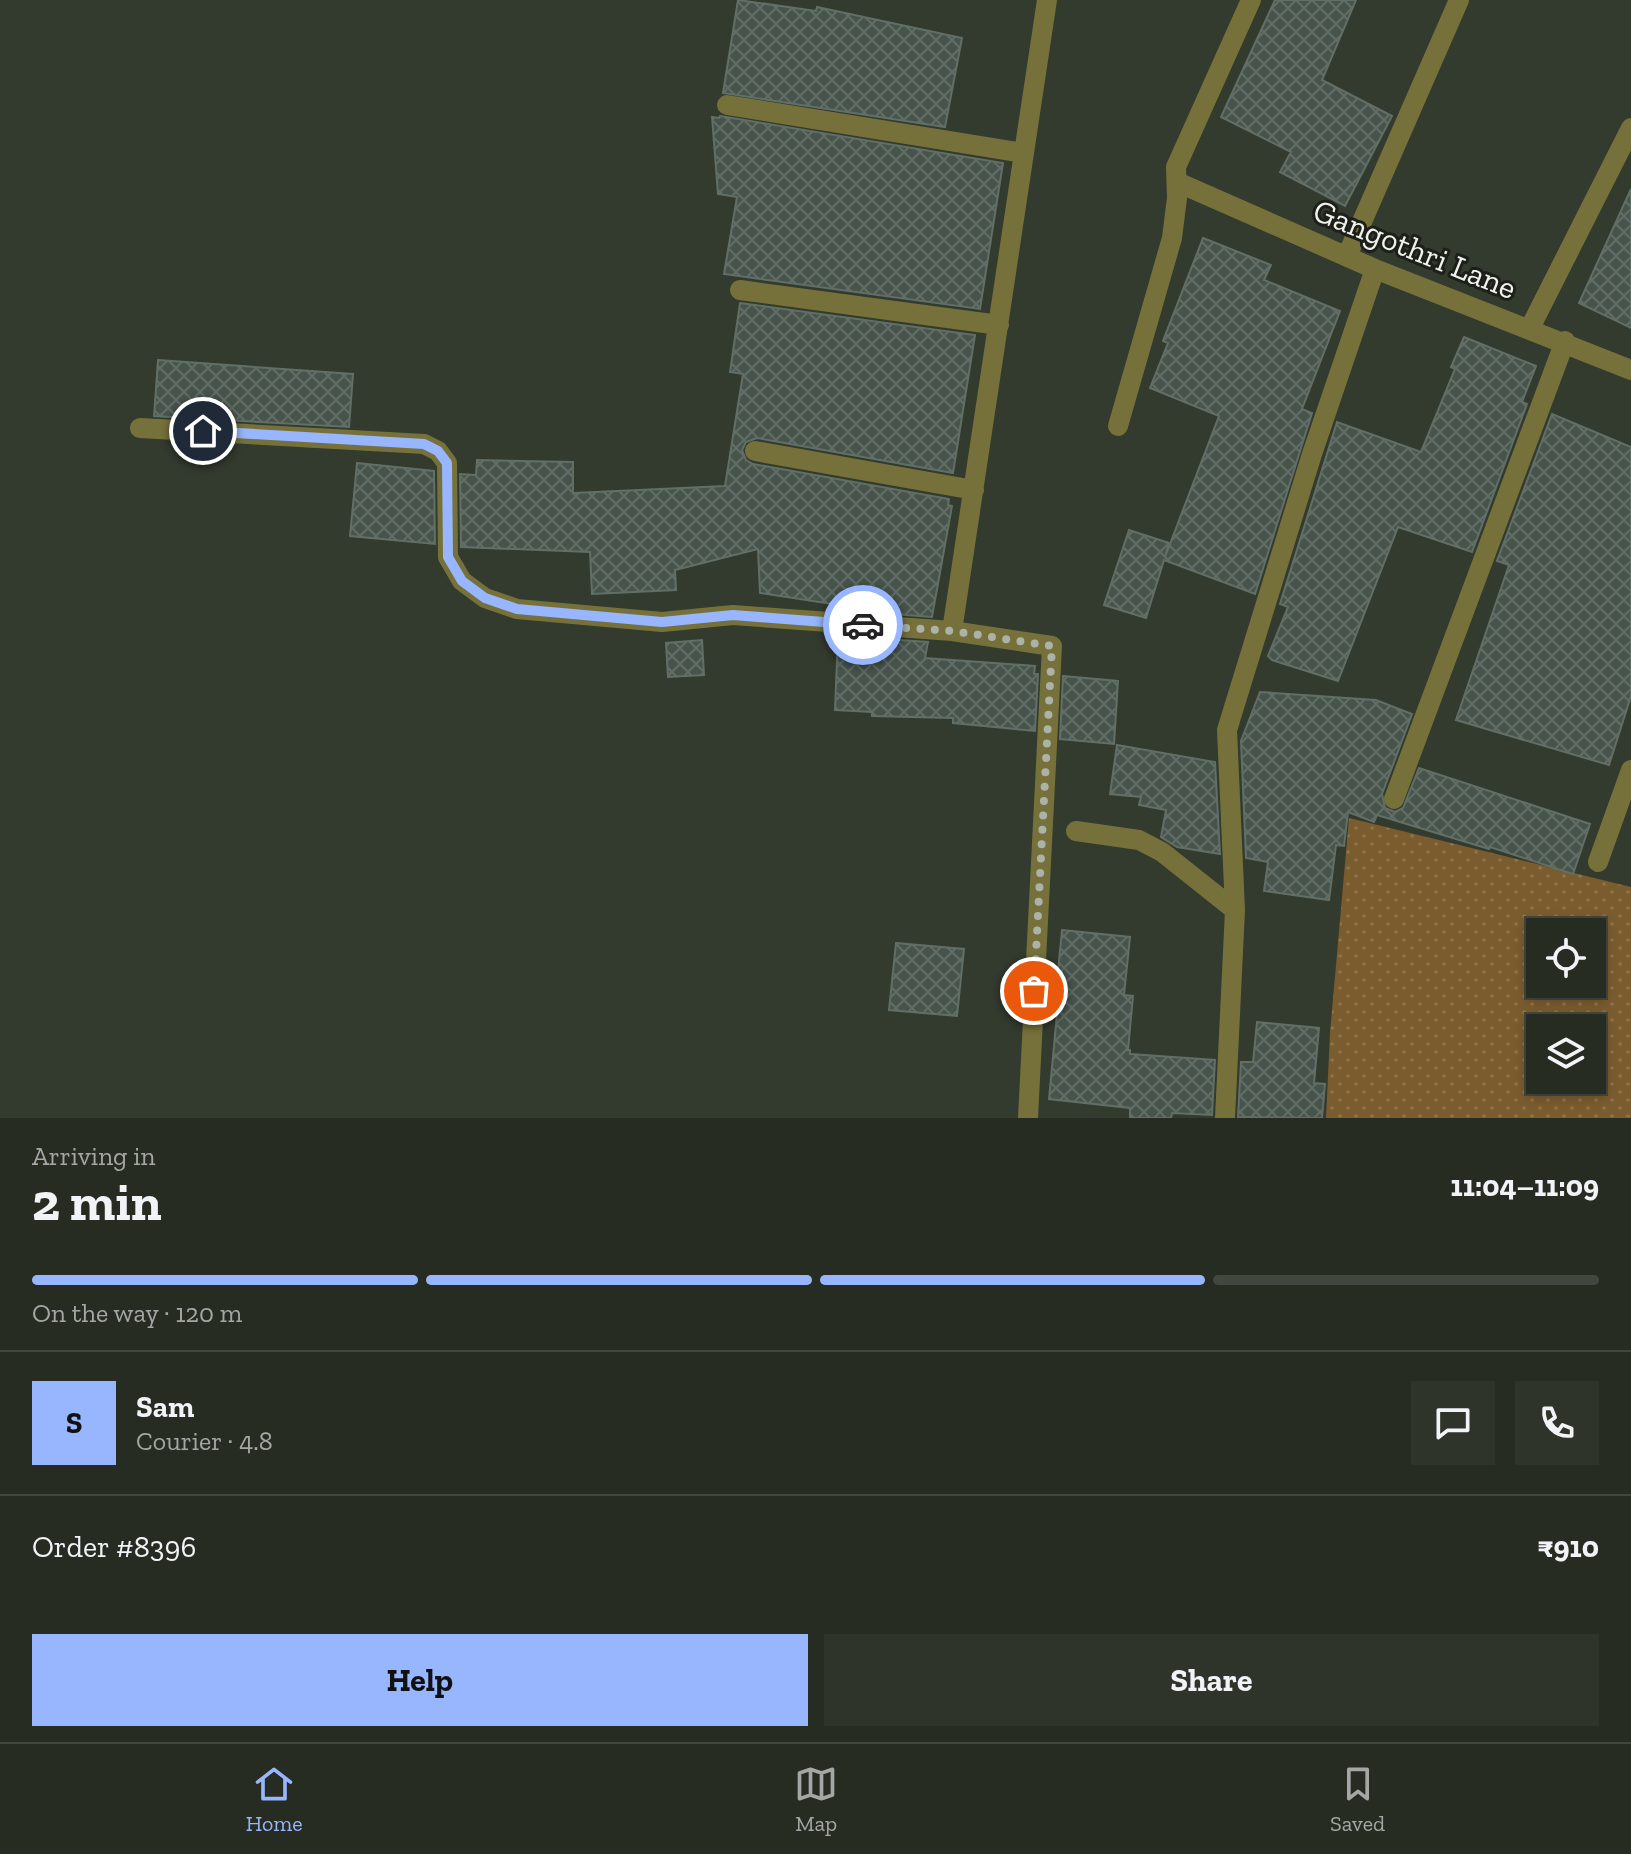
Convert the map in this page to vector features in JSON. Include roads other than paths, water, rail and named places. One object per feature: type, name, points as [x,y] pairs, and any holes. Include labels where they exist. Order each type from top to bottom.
[{"type":"street","points":[[952,631],[1047,0]]},
{"type":"street","points":[[1118,426],[1172,238],[1177,198],[1176,167],[1251,0]]},
{"type":"street","points":[[1347,256],[1459,0]]},
{"type":"street","points":[[727,105],[1024,153]]},
{"type":"street","points":[[1530,328],[1631,128]]},
{"type":"street","name":"Gangothri Lane","points":[[1177,182],[1375,269],[1565,341],[1631,370]]},
{"type":"street","points":[[1225,1118],[1235,910],[1227,730],[1312,454],[1375,269]]},
{"type":"street","points":[[740,290],[999,325]]},
{"type":"street","points":[[1394,799],[1565,341]]},
{"type":"street","points":[[140,428],[424,444],[438,451],[447,463],[448,557],[462,581],[485,598],[517,609],[662,622],[733,615],[952,631],[1052,646],[1028,1118]]},
{"type":"street","points":[[755,451],[974,490]]},
{"type":"street","points":[[1598,862],[1631,770]]},
{"type":"street","points":[[1076,831],[1139,840],[1162,852],[1235,910]]}]
